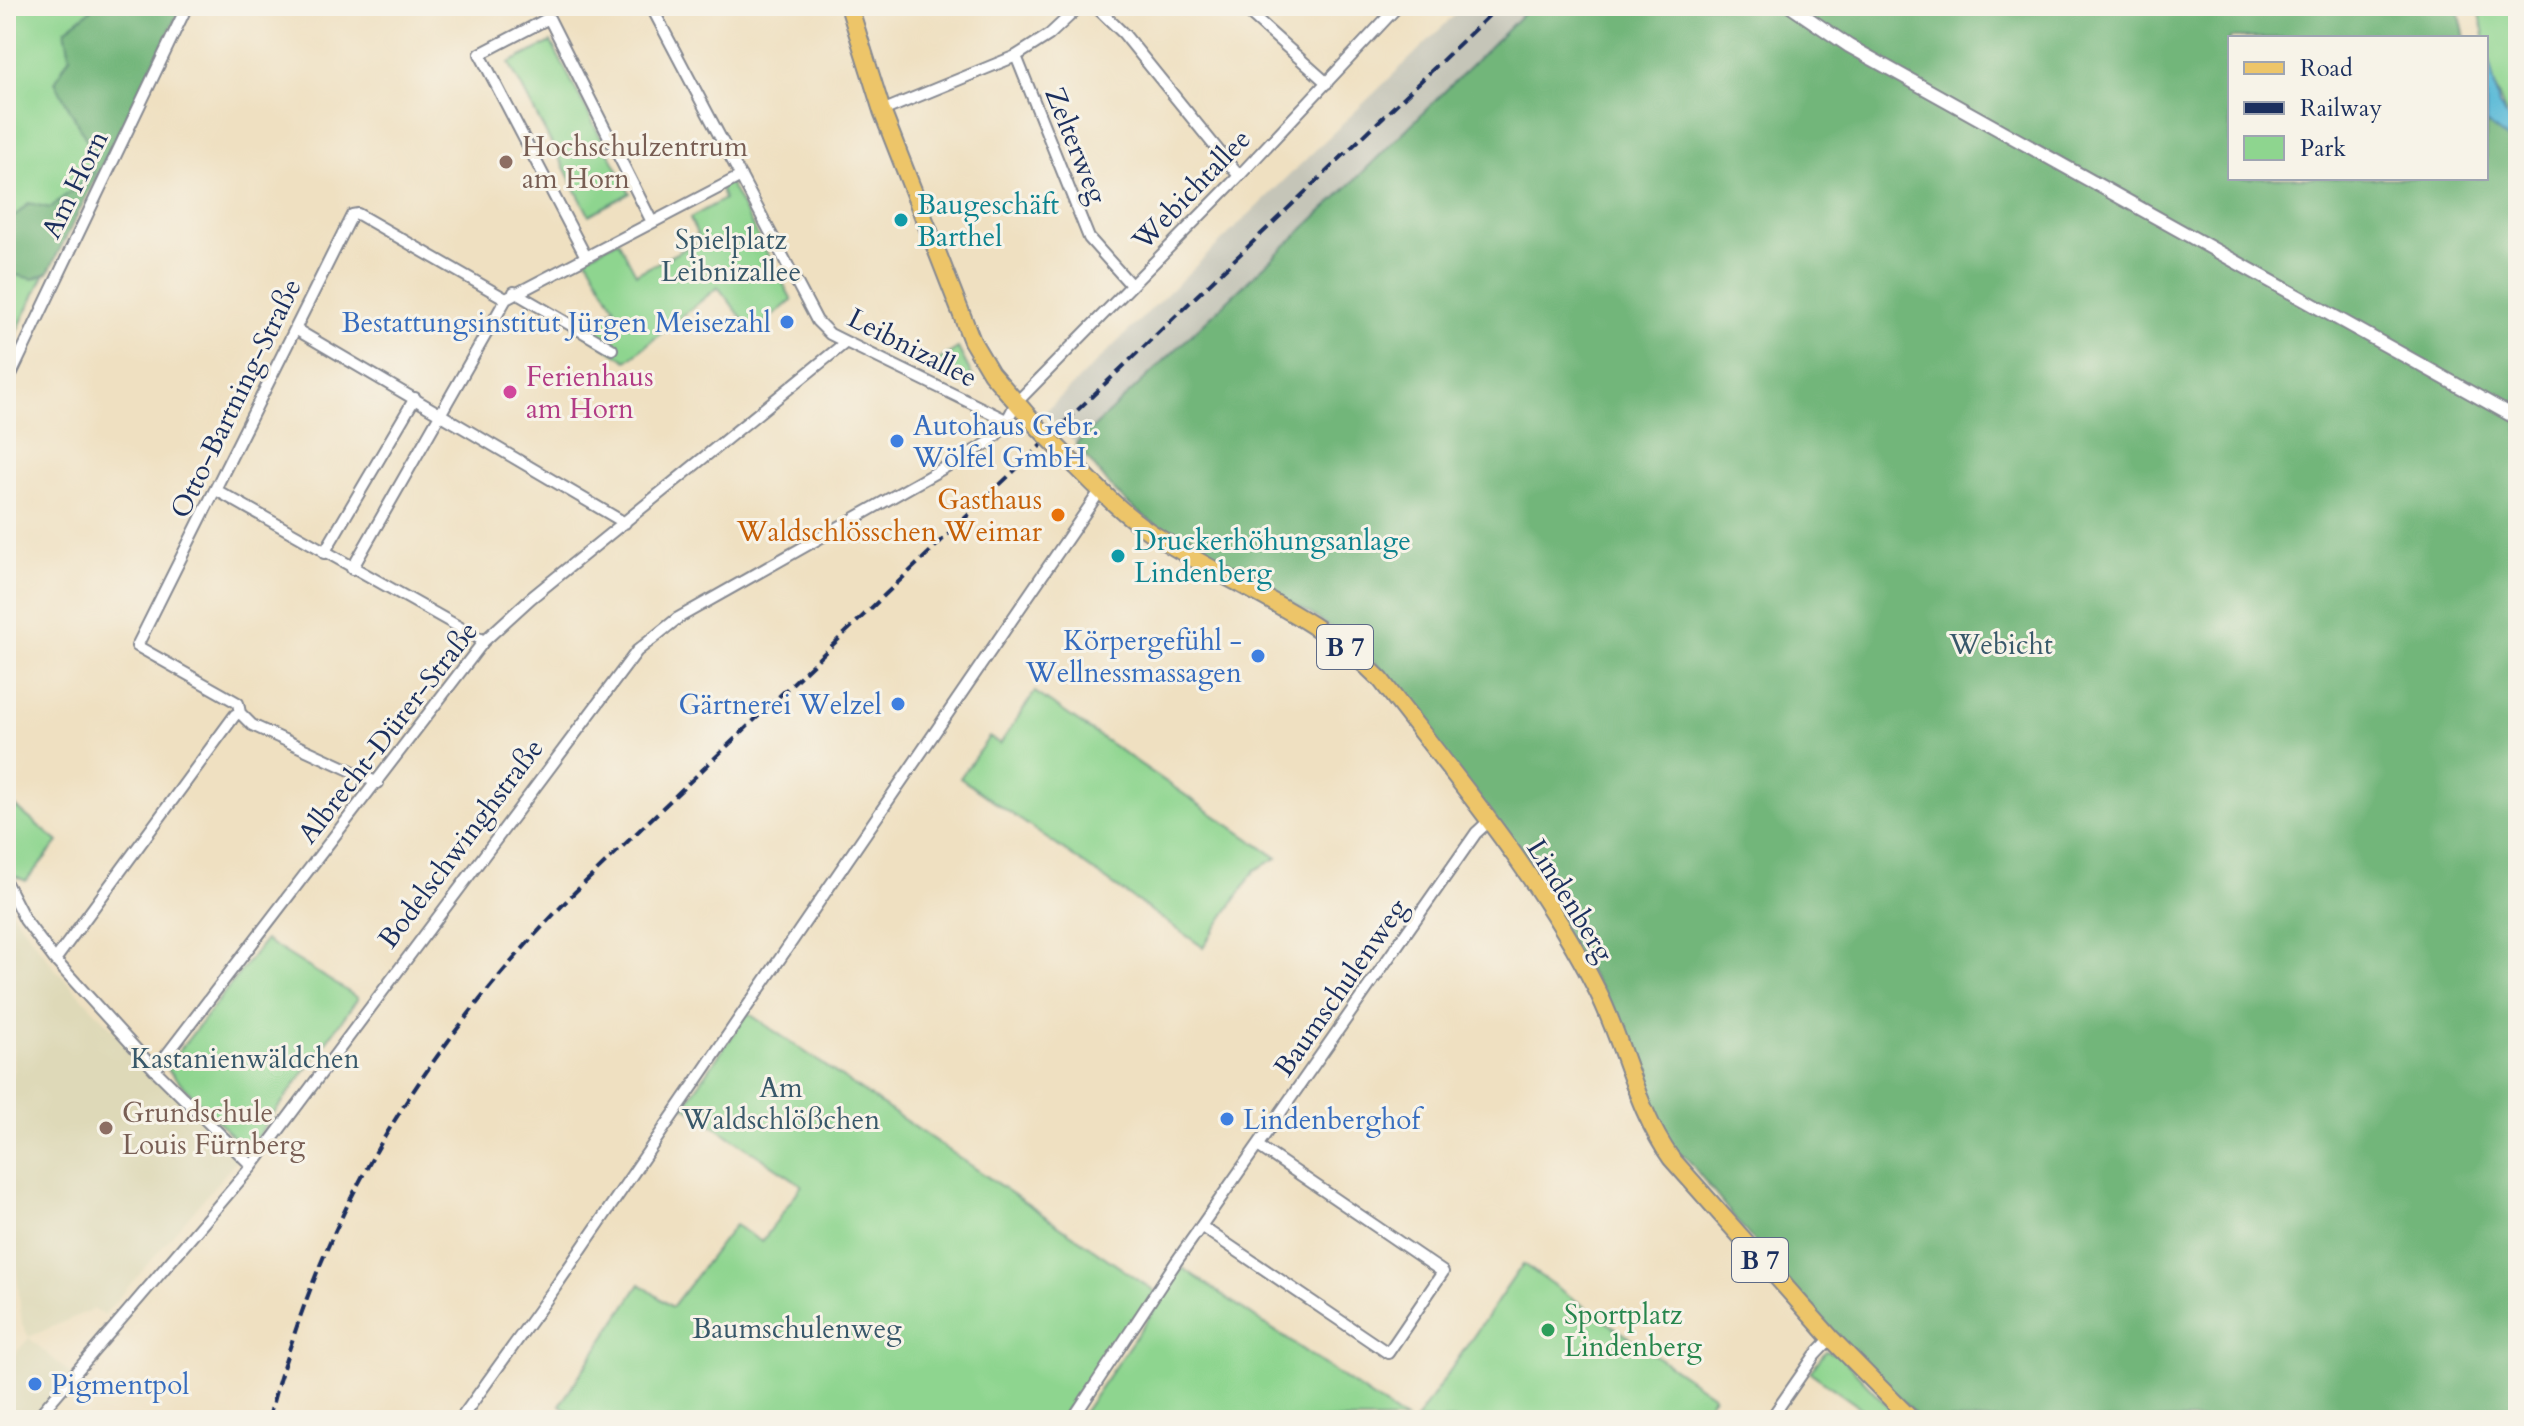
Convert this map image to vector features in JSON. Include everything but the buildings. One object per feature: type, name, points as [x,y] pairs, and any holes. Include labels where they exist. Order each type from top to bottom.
[{"type":"main road","name":"B 7","points":[[849,6],[882,111],[972,341],[1016,403],[1100,491]]},
{"type":"main road","name":"Lindenberg","points":[[1100,491],[1150,533],[1323,631],[1358,657],[1381,680],[1489,821],[1558,924],[1597,991],[1644,1112],[1662,1145],[1831,1338],[1911,1420]]},
{"type":"street","name":"Am Horn","points":[[6,385],[187,6]]},
{"type":"street","name":"Leibnizallee","points":[[651,6],[817,321],[830,334],[1008,421]]},
{"type":"street","points":[[882,111],[1016,56],[1049,35],[1080,6]]},
{"type":"street","points":[[1095,6],[1124,34],[1239,176]]},
{"type":"street","points":[[1241,6],[1327,83]]},
{"type":"street","name":"Webichtallee","points":[[1016,403],[1239,176],[1398,6]]},
{"type":"street","points":[[1790,6],[1862,53],[2518,419]]},
{"type":"street","points":[[586,257],[480,54],[549,18],[652,222]]},
{"type":"street","name":"Zelterweg","points":[[1016,56],[1089,238],[1131,285]]},
{"type":"street","points":[[352,569],[510,296],[741,176]]},
{"type":"street","name":"Otto-Bartning-Straße","points":[[240,713],[238,703],[137,646],[352,215],[358,214],[510,296]]},
{"type":"street","points":[[510,296],[612,349]]},
{"type":"street","points":[[297,330],[625,523]]},
{"type":"street","name":"Albrecht-Dürer-Straße","points":[[155,1070],[484,641],[846,342]]},
{"type":"street","points":[[324,553],[415,398]]},
{"type":"street","name":"Bodelschwinghstraße","points":[[35,1420],[252,1166],[637,651],[678,618],[980,448],[1008,421],[1016,403]]},
{"type":"street","points":[[216,490],[484,641]]},
{"type":"street","points":[[460,1420],[554,1289],[1100,491]]},
{"type":"street","points":[[55,960],[240,713],[252,725],[378,783]]},
{"type":"street","name":"Baumschulenweg","points":[[1072,1420],[1258,1146],[1476,833],[1489,821]]},
{"type":"street","points":[[6,883],[25,920],[55,960],[155,1070],[252,1166]]},
{"type":"street","points":[[1202,1227],[1388,1353],[1443,1272],[1258,1146]]},
{"type":"street","points":[[1770,1420],[1809,1362],[1831,1338]]},
{"type":"shaded area","points":[[1464,6],[1531,6],[1356,179],[1076,444],[1045,412]]},
{"type":"shaded area","name":"Grundschule Louis Fürnberg","points":[[6,905],[57,971],[237,1160],[104,1315],[93,1309],[29,1337],[22,1324],[6,1165],[6,1096],[13,1070],[12,1018],[6,990]]},
{"type":"shaded area","points":[[29,1338],[71,1374],[32,1420],[6,1420],[6,1364]]},
{"type":"green space","points":[[6,6],[176,6],[6,353]]},
{"type":"green space","points":[[90,6],[182,6],[48,273],[33,279],[6,273],[6,209],[14,217],[29,203],[50,208],[93,173],[93,152],[55,82],[70,56],[65,30],[91,10]]},
{"type":"green space","name":"Webicht","points":[[1531,6],[2458,6],[2465,36],[2228,36],[2228,180],[2488,180],[2488,125],[2518,148],[2518,1420],[1922,1420],[1828,1326],[1768,1259],[1685,1156],[1677,1153],[1659,1127],[1614,1009],[1387,675],[1360,650],[1301,608],[1142,515],[1114,490],[1076,444],[1356,179]]},
{"type":"green space","points":[[2479,6],[2518,6],[2518,106],[2515,103],[2506,115],[2490,73],[2488,36],[2484,36]]},
{"type":"green space","points":[[551,42],[630,193],[589,215],[509,63]]},
{"type":"green space","name":"Spielplatz Leibnizallee","points":[[729,182],[792,300],[753,332],[718,287],[627,361],[578,329],[615,308],[586,257],[618,240],[636,274],[700,241],[690,218],[724,199],[720,187]]},
{"type":"green space","points":[[958,348],[974,379],[975,385],[969,388],[928,367]]},
{"type":"green space","points":[[1035,692],[1277,858],[1255,870],[1203,947],[960,778],[989,737],[1000,744]]},
{"type":"green space","points":[[6,799],[58,842],[26,881],[6,872]]},
{"type":"green space","name":"Kastanienwäldchen","points":[[265,940],[358,998],[249,1148],[243,1147],[166,1068]]},
{"type":"green space","name":"Am Waldschlößchen","points":[[748,1013],[1156,1292],[1075,1409],[1069,1406],[1059,1420],[583,1420],[560,1405],[640,1284],[672,1307],[735,1225],[762,1242],[802,1185],[684,1106]]},
{"type":"green space","name":"Sportplatz Lindenberg","points":[[1523,1264],[1714,1396],[1697,1420],[1416,1420]]},
{"type":"green space","points":[[1183,1268],[1405,1420],[1078,1420]]},
{"type":"green space","points":[[1826,1351],[1839,1355],[1901,1420],[1878,1420],[1810,1372]]},
{"type":"water","points":[[2488,55],[2499,105],[2518,131],[2518,148],[2488,125]]},
{"type":"railway","points":[[269,1420],[297,1326],[347,1205],[378,1149],[448,1041],[530,940],[575,892],[1499,6]]},
{"type":"place","name":"Hochschulzentrum am Horn","points":[[506,162]]},
{"type":"place","name":"Baugeschäft Barthel","points":[[901,220]]},
{"type":"place","name":"Bestattungsinstitut Jürgen Meisezahl","points":[[787,322]]},
{"type":"place","name":"Ferienhaus am Horn","points":[[510,392]]},
{"type":"place","name":"Autohaus Gebr. Wölfel GmbH","points":[[897,441]]},
{"type":"place","name":"Gasthaus Waldschlösschen Weimar","points":[[1058,515]]},
{"type":"place","name":"Druckerhöhungsanlage Lindenberg","points":[[1118,556]]},
{"type":"place","name":"Körpergefühl - Wellnessmassagen","points":[[1258,656]]},
{"type":"place","name":"Gärtnerei Welzel","points":[[898,704]]},
{"type":"place","name":"Lindenberghof","points":[[1227,1119]]},
{"type":"place","name":"Grundschule Louis Fürnberg","points":[[106,1128]]},
{"type":"place","name":"Sportplatz Lindenberg","points":[[1548,1330]]},
{"type":"place","name":"Pigmentpol","points":[[35,1384]]}]
